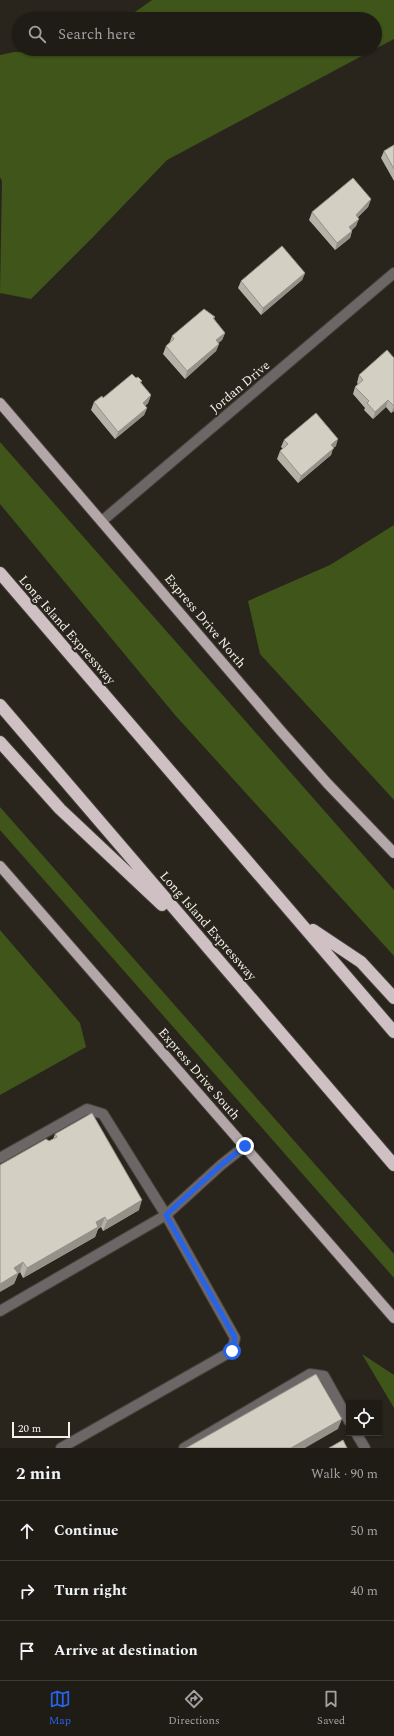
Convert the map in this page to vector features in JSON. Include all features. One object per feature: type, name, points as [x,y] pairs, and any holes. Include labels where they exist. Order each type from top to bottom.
[{"type":"highway","name":"Long Island Expressway","points":[[0,573],[394,1032]]},
{"type":"highway","name":"Long Island Expressway","points":[[0,705],[394,1165]]},
{"type":"highway","points":[[0,742],[60,809],[209,949]]},
{"type":"highway","points":[[300,922],[360,962],[394,998]]},
{"type":"main road","name":"Express Drive North","points":[[0,403],[312,765],[394,853]]},
{"type":"main road","name":"Express Drive South","points":[[0,866],[394,1318]]},
{"type":"street","name":"Jordan Drive","points":[[102,521],[394,274]]},
{"type":"street","points":[[0,1158],[87,1109],[104,1114],[166,1215],[235,1338],[232,1351],[61,1448]]},
{"type":"street","points":[[0,1311],[166,1215],[221,1165],[245,1146]]},
{"type":"street","points":[[184,1448],[310,1374],[324,1376],[346,1416]]},
{"type":"street","points":[[358,1436],[365,1448]]},
{"type":"green space","points":[[152,0],[394,0],[394,39],[382,45],[382,12],[135,12]]},
{"type":"green space","points":[[12,52],[12,56],[362,56],[167,160],[31,299],[0,293],[2,181],[0,177],[0,55]]},
{"type":"green space","points":[[0,442],[394,890],[394,956],[175,715],[0,504]]},
{"type":"green space","points":[[394,525],[394,800],[260,654],[248,601],[330,565]]},
{"type":"green space","points":[[0,807],[394,1254],[394,1278],[0,830]]},
{"type":"green space","points":[[0,930],[80,1023],[86,1047],[0,1095]]},
{"type":"green space","points":[[362,1354],[394,1375],[394,1408]]},
{"type":"building","points":[[394,145],[394,169],[384,151]]},
{"type":"building","points":[[353,178],[371,199],[356,215],[359,219],[349,227],[352,231],[337,243],[312,212]]},
{"type":"building","points":[[282,246],[305,273],[263,308],[241,281]]},
{"type":"building","points":[[204,309],[215,317],[213,318],[225,333],[216,340],[219,344],[187,371],[166,346],[174,339],[172,336]]},
{"type":"building","points":[[387,350],[394,358],[394,406],[388,400],[375,412],[367,403],[369,401],[355,387],[363,380],[359,375]]},
{"type":"building","points":[[132,374],[142,381],[140,382],[151,395],[143,403],[147,408],[118,432],[94,402],[102,396],[103,398]]},
{"type":"building","points":[[316,413],[338,439],[331,445],[334,448],[301,476],[280,451],[288,444],[284,440]]},
{"type":"building","points":[[92,1113],[142,1200],[107,1221],[105,1217],[96,1222],[98,1227],[27,1268],[23,1262],[14,1268],[18,1273],[0,1284],[0,1165],[46,1139],[49,1141],[57,1137],[55,1134]]},
{"type":"building","points":[[316,1374],[342,1419],[291,1448],[186,1448]]},
{"type":"building","points":[[343,1440],[347,1448],[329,1448]]},
{"type":"route","points":[[232,1351],[235,1338],[166,1215],[221,1165],[245,1146]]}]
